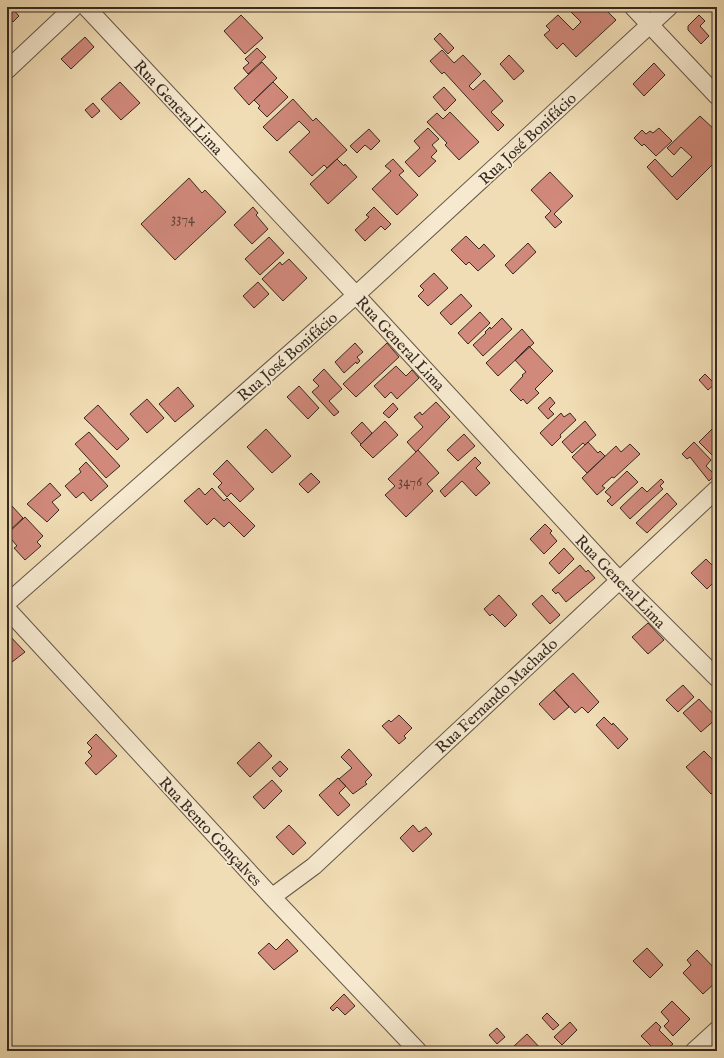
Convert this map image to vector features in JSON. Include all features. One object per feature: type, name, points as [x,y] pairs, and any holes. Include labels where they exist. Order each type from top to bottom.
[{"type":"street","points":[[7,70],[74,7]]},
{"type":"street","name":"Rua General Lima","points":[[86,7],[356,295],[619,580],[717,678]]},
{"type":"street","points":[[633,7],[717,96]]},
{"type":"street","name":"Rua José Bonifácio","points":[[7,603],[356,295],[669,7]]},
{"type":"street","name":"Rua Fernando Machado","points":[[272,897],[314,866],[717,489]]},
{"type":"street","name":"Rua Bento Gonçalves","points":[[7,609],[272,897],[418,1051]]},
{"type":"street","points":[[694,1051],[717,1030]]},
{"type":"building","points":[[11,7],[19,16],[13,22],[7,15],[7,11]]},
{"type":"building","points":[[576,7],[603,7],[616,20],[576,57],[563,43],[557,49],[544,35],[550,30],[546,26],[558,15],[573,30],[581,22],[571,12]]},
{"type":"building","points":[[241,15],[263,38],[245,54],[224,31]]},
{"type":"building","points":[[699,15],[705,21],[700,26],[709,36],[701,44],[688,30],[688,26]]},
{"type":"building","points":[[440,33],[454,48],[448,54],[434,39]]},
{"type":"building","points":[[85,37],[94,47],[71,69],[61,59]]},
{"type":"building","points":[[257,48],[266,57],[248,74],[243,68],[249,63],[245,59]]},
{"type":"building","points":[[442,50],[454,63],[463,55],[481,74],[469,86],[473,90],[484,80],[503,101],[491,112],[504,125],[498,131],[444,72],[442,74],[430,61]]},
{"type":"building","points":[[509,55],[524,71],[514,80],[500,64]]},
{"type":"building","points":[[262,62],[277,78],[249,105],[234,88]]},
{"type":"building","points":[[654,63],[665,75],[644,96],[633,84]]},
{"type":"building","points":[[120,82],[140,103],[121,120],[101,99]]},
{"type":"building","points":[[273,82],[288,97],[267,117],[258,108],[260,106],[254,100]]},
{"type":"building","points":[[444,87],[456,100],[445,111],[433,97]]},
{"type":"building","points":[[293,99],[313,121],[316,118],[347,150],[327,168],[324,165],[312,176],[289,152],[310,132],[299,121],[277,141],[263,127]]},
{"type":"building","points":[[93,103],[100,111],[92,118],[85,110]]},
{"type":"building","points":[[450,112],[479,142],[459,160],[445,145],[447,143],[427,122],[437,113],[443,119]]},
{"type":"building","points":[[700,116],[717,132],[717,160],[677,200],[647,167],[655,159],[672,177],[692,157],[681,147],[674,155],[667,148]]},
{"type":"building","points":[[428,128],[439,139],[432,145],[437,151],[431,157],[436,161],[419,177],[405,162],[420,148],[414,141]]},
{"type":"building","points":[[659,128],[672,141],[656,156],[644,144],[642,146],[634,138],[642,130],[646,134],[650,131],[653,133]]},
{"type":"building","points":[[369,129],[380,141],[371,150],[365,145],[357,153],[350,146]]},
{"type":"building","points":[[337,159],[344,166],[345,164],[357,177],[328,204],[310,184]]},
{"type":"building","points":[[393,159],[404,171],[399,175],[418,195],[397,215],[372,189],[391,171],[385,166]]},
{"type":"building","points":[[550,172],[573,196],[554,214],[562,222],[555,228],[545,217],[551,211],[531,190]]},
{"type":"building","points":[[189,178],[202,193],[205,190],[226,212],[175,260],[141,224]]},
{"type":"building","points":[[253,207],[258,213],[256,215],[268,229],[252,244],[234,225]]},
{"type":"building","points":[[374,207],[391,224],[385,230],[381,226],[365,241],[355,230],[369,217],[366,215]]},
{"type":"building","points":[[466,236],[479,249],[484,244],[495,256],[478,271],[469,262],[466,265],[451,250]]},
{"type":"building","points":[[269,237],[284,253],[260,275],[245,259]]},
{"type":"building","points":[[528,243],[536,252],[513,274],[505,265]]},
{"type":"building","points":[[289,259],[307,278],[283,301],[262,279],[280,262],[282,265]]},
{"type":"building","points":[[434,273],[448,288],[428,306],[418,296],[424,290],[420,286]]},
{"type":"building","points":[[258,282],[269,294],[254,308],[243,296]]},
{"type":"building","points":[[461,294],[472,306],[451,325],[440,313]]},
{"type":"building","points":[[480,312],[490,323],[468,344],[458,333]]},
{"type":"building","points":[[502,318],[512,329],[483,356],[473,345],[486,333],[485,332],[490,327],[491,329]]},
{"type":"building","points":[[522,329],[534,343],[498,376],[486,363]]},
{"type":"building","points":[[355,343],[363,352],[357,357],[360,361],[357,364],[356,362],[344,373],[335,362]]},
{"type":"building","points":[[387,343],[399,357],[356,397],[343,384]]},
{"type":"building","points":[[529,346],[553,371],[535,389],[539,393],[527,404],[523,399],[521,401],[510,390],[526,372],[515,360]]},
{"type":"building","points":[[396,366],[406,376],[412,370],[419,378],[397,399],[391,392],[385,398],[374,386]]},
{"type":"building","points":[[324,369],[342,389],[329,401],[339,412],[334,416],[312,392],[319,386],[313,380]]},
{"type":"building","points":[[705,374],[715,384],[708,390],[699,380]]},
{"type":"building","points":[[299,386],[319,408],[308,419],[287,397]]},
{"type":"building","points":[[178,387],[194,406],[175,422],[159,404]]},
{"type":"building","points":[[550,397],[555,403],[549,409],[554,414],[548,419],[538,408]]},
{"type":"building","points":[[147,399],[164,418],[147,433],[130,414]]},
{"type":"building","points":[[436,402],[450,417],[416,452],[407,442],[423,427],[414,417],[420,412],[422,415]]},
{"type":"building","points":[[393,403],[398,409],[389,418],[383,413]]},
{"type":"building","points":[[98,405],[129,439],[117,450],[84,418]]},
{"type":"building","points":[[561,413],[564,417],[570,413],[576,420],[560,435],[561,437],[552,446],[540,433]]},
{"type":"building","points":[[385,421],[398,435],[373,458],[360,445]]},
{"type":"building","points":[[585,421],[596,435],[585,445],[583,443],[572,453],[562,442]]},
{"type":"building","points":[[362,422],[372,433],[361,444],[351,433]]},
{"type":"building","points":[[713,428],[717,432],[717,456],[715,458],[699,442]]},
{"type":"building","points":[[266,429],[291,456],[272,473],[247,447]]},
{"type":"building","points":[[89,432],[120,466],[106,478],[75,444]]},
{"type":"building","points":[[464,434],[475,446],[458,461],[447,450]]},
{"type":"building","points":[[588,442],[598,453],[600,451],[605,456],[587,473],[572,457]]},
{"type":"building","points":[[694,442],[711,460],[706,466],[715,475],[709,481],[690,457],[687,459],[682,454]]},
{"type":"building","points":[[630,444],[640,454],[614,478],[612,477],[602,486],[605,488],[597,495],[582,478],[616,446],[621,452]]},
{"type":"building","points":[[418,450],[439,473],[427,484],[433,491],[406,517],[385,495],[395,486],[388,479]]},
{"type":"building","points":[[475,457],[481,463],[476,468],[490,483],[476,496],[462,481],[445,497],[440,491]]},
{"type":"building","points":[[227,460],[254,489],[240,502],[231,493],[227,497],[218,487],[222,483],[213,474]]},
{"type":"building","points":[[86,462],[108,486],[91,501],[83,492],[76,498],[65,486],[81,472],[79,469]]},
{"type":"building","points":[[627,471],[638,482],[612,506],[607,501],[611,497],[605,492]]},
{"type":"building","points":[[311,473],[320,482],[308,493],[299,484]]},
{"type":"building","points":[[661,479],[664,482],[660,486],[663,489],[630,519],[620,508],[642,487],[647,492]]},
{"type":"building","points":[[50,483],[61,495],[52,502],[59,510],[47,522],[27,504]]},
{"type":"building","points":[[199,488],[205,495],[212,488],[224,501],[227,498],[255,526],[244,537],[229,522],[224,527],[214,518],[207,525],[184,501]]},
{"type":"building","points":[[667,493],[677,504],[647,533],[636,523]]},
{"type":"building","points":[[11,505],[23,518],[7,533],[7,508]]},
{"type":"building","points":[[25,517],[43,536],[37,542],[41,546],[25,560],[14,548],[17,546],[7,534]]},
{"type":"building","points":[[545,524],[552,531],[550,533],[557,541],[544,554],[530,539]]},
{"type":"building","points":[[564,548],[574,559],[559,574],[549,563]]},
{"type":"building","points":[[706,559],[717,570],[717,579],[707,589],[691,573]]},
{"type":"building","points":[[580,565],[586,572],[588,570],[595,578],[566,602],[558,592],[556,594],[552,590]]},
{"type":"building","points":[[499,595],[517,615],[505,627],[492,614],[490,616],[484,609]]},
{"type":"building","points":[[542,595],[560,615],[550,624],[532,604]]},
{"type":"building","points":[[648,623],[664,640],[648,654],[632,637]]},
{"type":"building","points":[[7,633],[25,652],[12,662],[7,657]]},
{"type":"building","points":[[573,673],[599,702],[588,713],[582,707],[575,713],[554,690]]},
{"type":"building","points":[[683,685],[694,697],[678,712],[666,700]]},
{"type":"building","points":[[554,690],[569,707],[554,720],[539,704]]},
{"type":"building","points":[[699,699],[717,718],[701,732],[683,713]]},
{"type":"building","points":[[399,715],[412,728],[404,736],[406,738],[399,744],[382,726],[389,720],[391,722]]},
{"type":"building","points":[[604,717],[612,725],[613,723],[628,739],[618,749],[596,725]]},
{"type":"building","points":[[96,734],[117,756],[96,775],[85,763],[92,756],[88,752],[92,748],[87,743]]},
{"type":"building","points":[[259,742],[272,756],[250,777],[237,763]]},
{"type":"building","points":[[349,749],[372,775],[365,782],[367,784],[353,794],[339,779],[352,768],[341,757]]},
{"type":"building","points":[[704,751],[717,764],[717,775],[715,777],[717,779],[717,789],[711,794],[686,767]]},
{"type":"building","points":[[280,761],[288,769],[280,777],[272,768]]},
{"type":"building","points":[[338,778],[346,786],[339,793],[350,805],[338,816],[319,795]]},
{"type":"building","points":[[272,780],[282,791],[264,809],[253,797]]},
{"type":"building","points":[[289,825],[306,843],[293,855],[276,837]]},
{"type":"building","points":[[413,825],[419,832],[426,827],[432,834],[413,852],[400,838]]},
{"type":"building","points":[[287,939],[298,951],[274,970],[258,953],[269,943],[276,950]]},
{"type":"building","points":[[647,948],[663,965],[650,978],[633,961]]},
{"type":"building","points":[[697,950],[717,971],[717,981],[703,994],[683,973],[691,965],[687,960]]},
{"type":"building","points":[[344,994],[355,1006],[345,1015],[337,1007],[333,1011],[330,1008]]},
{"type":"building","points":[[672,1001],[690,1019],[673,1036],[664,1026],[669,1021],[661,1012]]},
{"type":"building","points":[[547,1013],[559,1025],[553,1030],[542,1018]]},
{"type":"building","points":[[570,1022],[577,1030],[562,1045],[554,1037]]},
{"type":"building","points":[[656,1022],[661,1027],[659,1030],[673,1044],[665,1051],[656,1051],[641,1036]]},
{"type":"building","points":[[497,1028],[505,1037],[497,1044],[489,1035]]},
{"type":"building","points":[[527,1034],[543,1051],[519,1051],[514,1046]]}]
